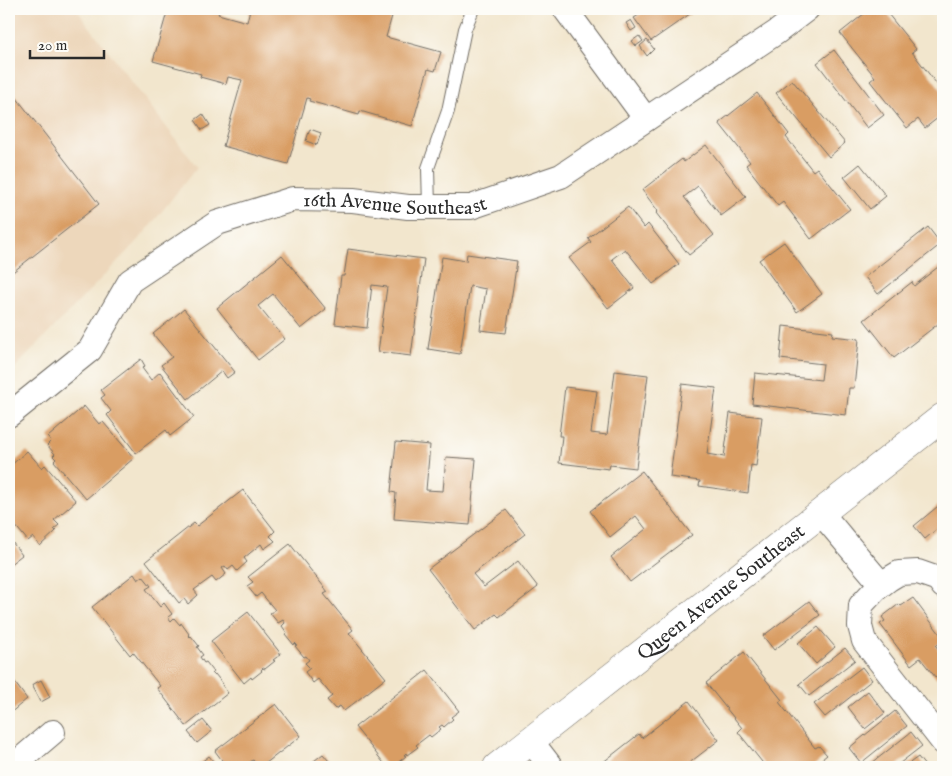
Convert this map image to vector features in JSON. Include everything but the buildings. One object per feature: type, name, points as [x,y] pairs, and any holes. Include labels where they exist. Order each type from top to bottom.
[{"type":"main road","name":"Queen Avenue Southeast","points":[[497,767],[943,417]]},
{"type":"street","points":[[565,9],[646,119]]},
{"type":"street","name":"16th Avenue Southeast","points":[[9,414],[90,350],[130,281],[217,223],[293,199],[353,200],[408,207],[471,207],[561,176],[777,32],[807,9]]},
{"type":"street","points":[[821,513],[881,584]]},
{"type":"street","points":[[943,586],[938,579],[918,572],[899,573],[881,584],[861,604],[860,626],[864,641],[943,742]]},
{"type":"street","points":[[12,767],[53,732]]},
{"type":"street","points":[[531,741],[551,767]]},
{"type":"lane","points":[[429,207],[428,168],[448,111],[465,29],[473,9]]},
{"type":"shaded area","points":[[9,9],[76,9],[197,167],[143,235],[9,374]]}]
